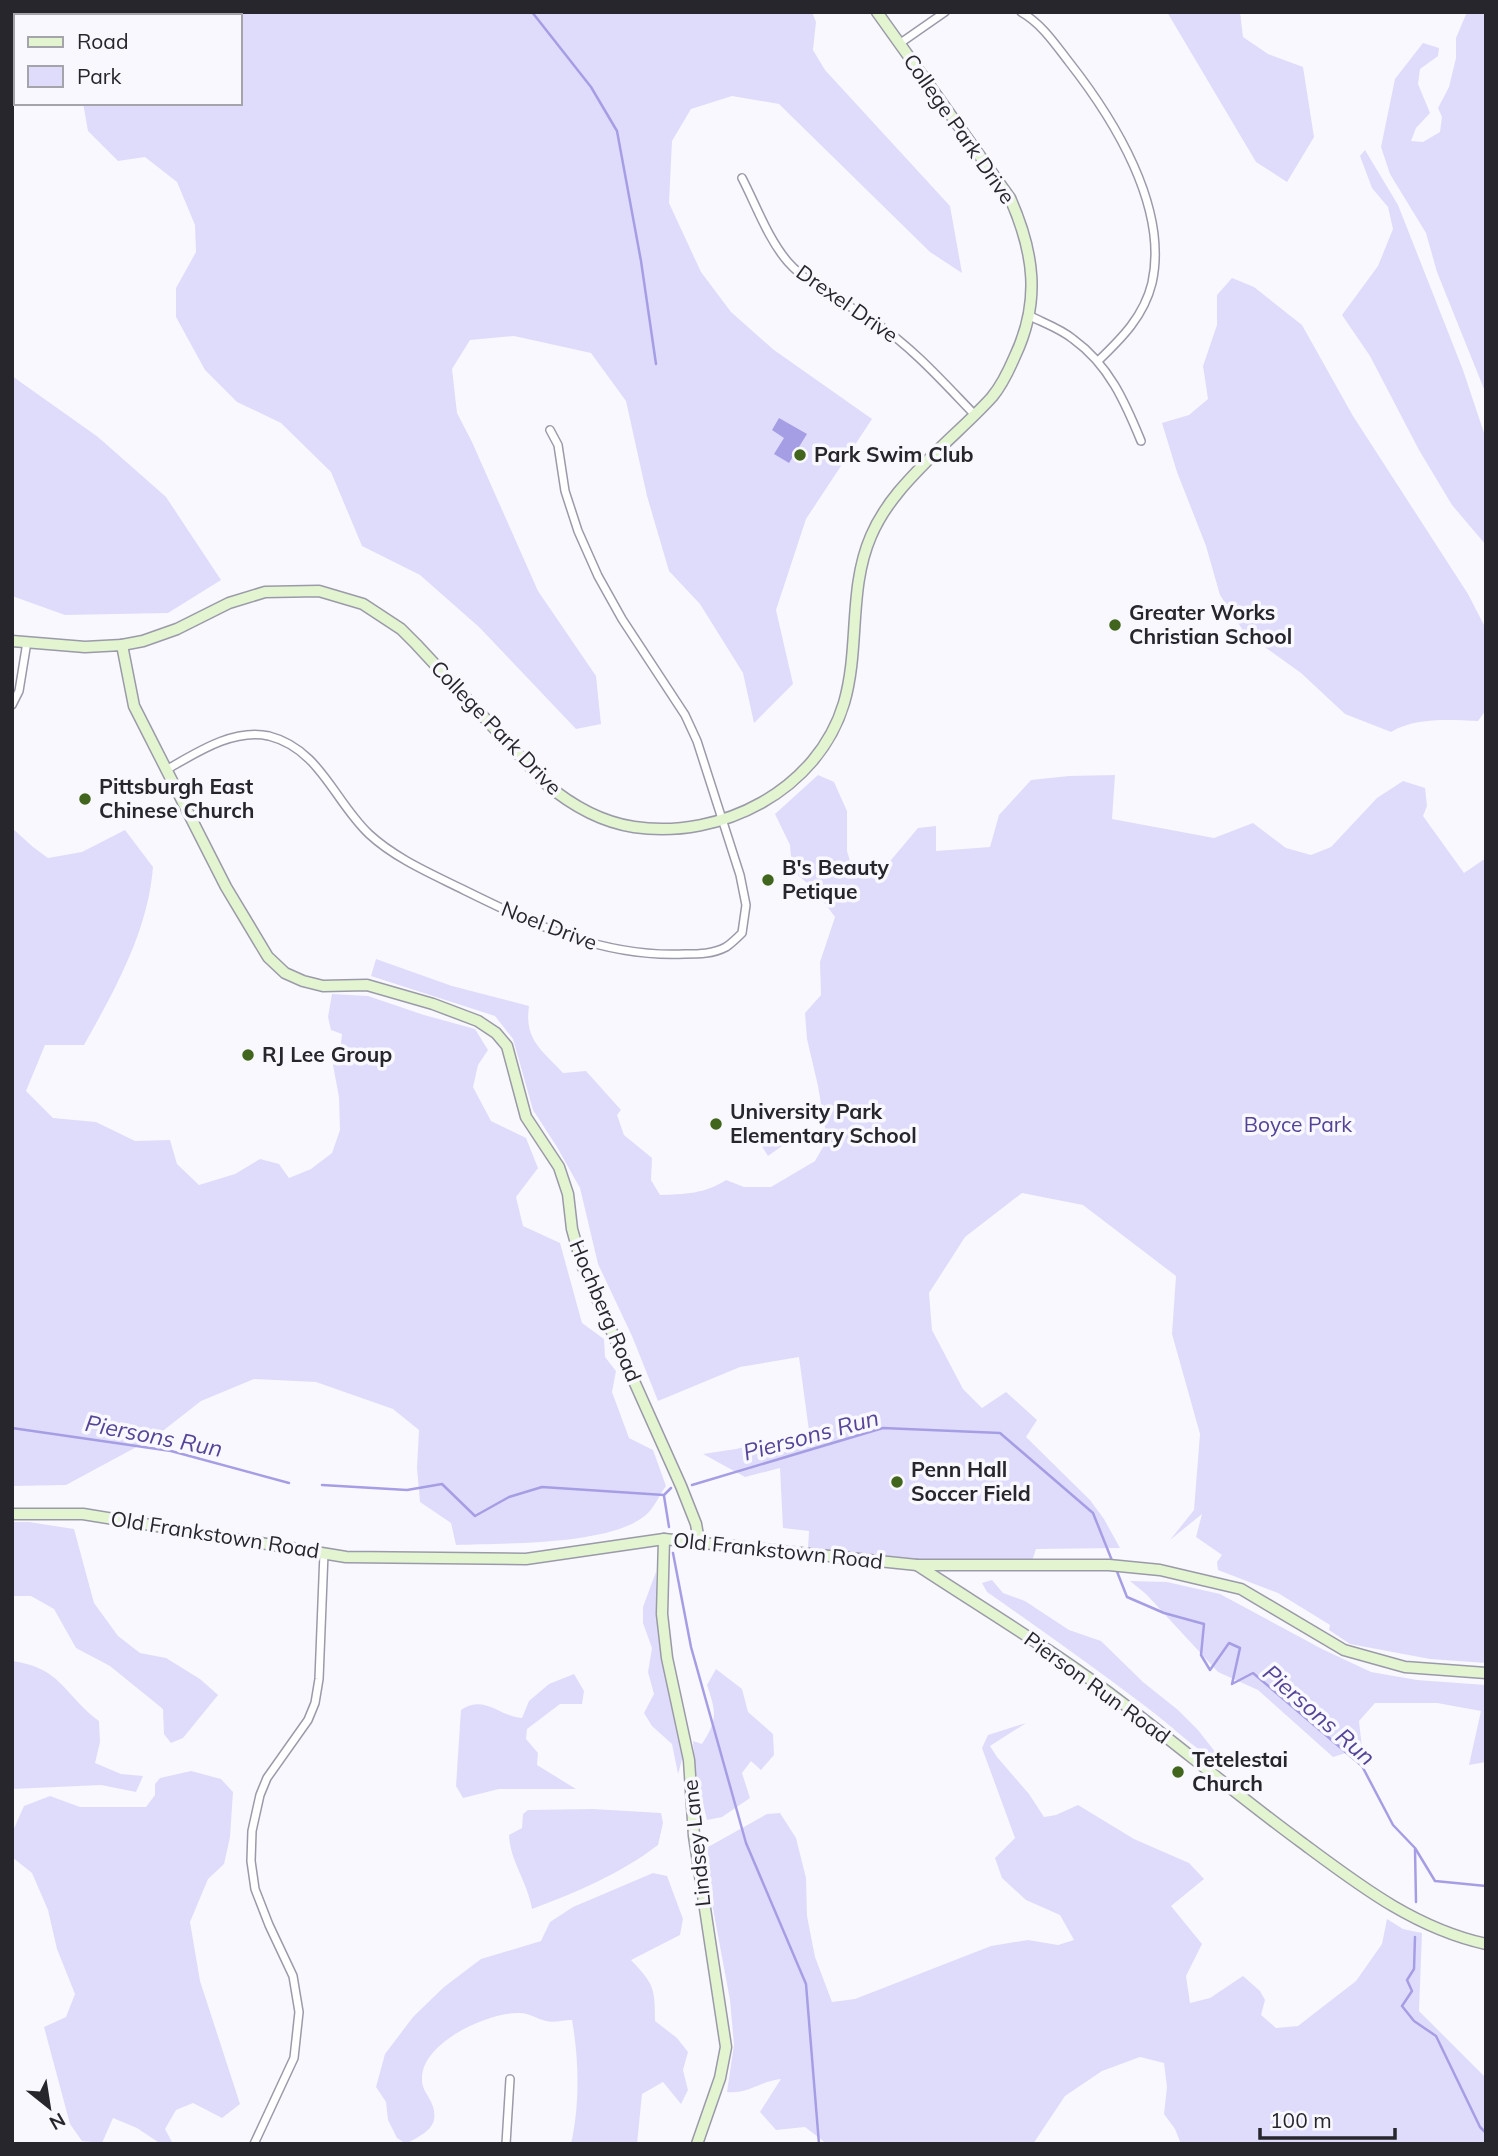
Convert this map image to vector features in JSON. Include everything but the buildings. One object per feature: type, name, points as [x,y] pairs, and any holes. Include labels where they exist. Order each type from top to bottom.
[{"type":"street","name":"College Park Drive","points":[[122,645],[177,629],[247,596],[283,590],[319,591],[363,604],[401,629],[545,783],[581,808],[615,822],[649,829],[687,828],[722,821],[759,805],[789,785],[825,743],[844,704],[849,678],[857,583],[862,558],[872,534],[885,509],[902,487],[993,395],[1022,343],[1030,316],[1033,287],[1029,253],[1022,225],[1010,198],[877,12]]},
{"type":"street","points":[[899,44],[945,12]]},
{"type":"street","points":[[1021,12],[1044,31],[1104,110],[1131,161],[1150,217],[1154,262],[1147,298],[1126,334],[1098,361]]},
{"type":"street","name":"Drexel Drive","points":[[742,177],[777,245],[798,272],[908,346],[974,414]]},
{"type":"street","points":[[1030,316],[1072,338],[1098,361],[1113,380],[1126,404],[1141,441]]},
{"type":"street","name":"Noel Drive","points":[[166,770],[206,748],[246,734],[282,740],[313,760],[368,833],[391,852],[529,922],[587,944],[617,951],[670,955],[710,953],[726,947],[742,933],[747,905],[740,875],[697,741],[685,715],[622,619],[593,565],[565,491],[558,445],[550,430]]},
{"type":"street","points":[[12,641],[85,647],[122,645]]},
{"type":"street","points":[[12,705],[19,691],[27,642]]},
{"type":"street","name":"Hochberg Road","points":[[122,645],[134,706],[226,887],[268,957],[285,973],[303,981],[323,986],[367,985],[433,1004],[478,1021],[496,1032],[507,1046],[526,1117],[559,1167],[568,1194],[572,1229],[582,1265],[681,1486],[696,1524],[699,1541]]},
{"type":"street","name":"Old Frankstown Road","points":[[12,1514],[83,1514],[324,1553],[383,1559],[526,1559],[664,1539],[918,1565],[1115,1565],[1160,1570],[1241,1589],[1344,1650],[1405,1667],[1486,1673]]},
{"type":"street","name":"Lindsey Lane","points":[[664,1539],[662,1614],[667,1658],[689,1760],[694,1836],[726,2047],[720,2078],[697,2144]]},
{"type":"street","points":[[254,2144],[285,2082],[293,2058],[299,2012],[293,1976],[255,1889],[251,1861],[252,1831],[260,1795],[267,1778],[308,1720],[315,1703],[320,1679],[324,1553]]},
{"type":"street","name":"Pierson Run Road","points":[[918,1565],[1114,1697],[1242,1798],[1381,1900],[1426,1925],[1486,1944]]},
{"type":"street","points":[[506,2144],[510,2079]]},
{"type":"green space","points":[[812,12],[816,22],[813,50],[825,70],[950,206],[962,273],[930,252],[779,104],[732,96],[691,109],[672,141],[669,203],[701,272],[731,312],[774,350],[872,419],[806,519],[776,610],[793,684],[754,723],[743,673],[700,604],[669,571],[647,496],[626,401],[591,353],[514,336],[470,340],[452,369],[457,413],[538,591],[596,676],[601,724],[576,729],[479,627],[420,575],[362,546],[331,472],[281,423],[237,402],[205,370],[176,317],[176,288],[196,252],[195,225],[177,182],[145,157],[118,161],[88,131],[83,105],[242,105],[242,14],[82,14]]},
{"type":"green space","points":[[1167,12],[1240,12],[1243,37],[1268,54],[1303,67],[1314,137],[1287,182],[1256,162]]},
{"type":"green space","points":[[1467,12],[1486,12],[1486,394],[1437,272],[1426,233],[1390,174],[1381,147],[1395,79],[1423,43],[1439,48],[1438,56],[1420,69],[1418,84],[1430,113],[1416,128],[1411,141],[1423,142],[1440,132],[1442,117],[1438,108],[1449,87],[1456,58],[1456,38]]},
{"type":"green space","points":[[1365,150],[1398,205],[1463,370],[1486,439],[1486,545],[1452,505],[1419,450],[1370,356],[1342,315],[1378,266],[1393,229],[1388,207],[1372,188],[1360,156]]},
{"type":"green space","points":[[1232,278],[1254,287],[1302,325],[1353,416],[1468,594],[1486,629],[1486,710],[1478,721],[1422,722],[1391,732],[1345,714],[1301,673],[1244,632],[1220,595],[1206,546],[1177,472],[1162,423],[1189,415],[1208,399],[1203,366],[1217,325],[1217,295]]},
{"type":"green space","points":[[12,376],[98,437],[166,497],[221,580],[168,613],[65,615],[12,596]]},
{"type":"green space","name":"Boyce Park","points":[[818,775],[834,782],[847,811],[847,851],[855,878],[886,866],[918,828],[936,826],[936,851],[990,847],[999,815],[1031,780],[1069,776],[1115,775],[1112,819],[1214,838],[1253,823],[1286,848],[1311,855],[1331,847],[1377,798],[1403,781],[1425,788],[1427,806],[1423,816],[1464,873],[1486,858],[1486,1663],[1430,1659],[1350,1644],[1329,1630],[1330,1625],[1278,1593],[1218,1570],[1217,1562],[1222,1555],[1196,1537],[1202,1514],[1170,1540],[1194,1510],[1200,1434],[1172,1334],[1176,1276],[1083,1205],[1022,1193],[965,1237],[929,1293],[932,1330],[963,1389],[982,1408],[1006,1392],[1037,1420],[1026,1437],[1090,1500],[1120,1548],[1036,1549],[1032,1561],[918,1561],[808,1548],[809,1531],[783,1528],[780,1468],[745,1477],[703,1454],[736,1449],[809,1431],[799,1357],[740,1367],[658,1401],[632,1336],[598,1264],[580,1188],[533,1110],[513,1039],[495,1016],[371,976],[376,959],[452,986],[529,1006],[529,1028],[542,1051],[563,1073],[586,1071],[621,1110],[617,1115],[624,1135],[652,1158],[651,1180],[660,1195],[702,1191],[726,1180],[744,1187],[771,1187],[815,1161],[827,1140],[807,1039],[805,1013],[821,995],[820,962],[835,917],[815,890],[792,870],[790,845],[775,814]]},
{"type":"green space","points":[[12,828],[48,858],[82,852],[125,830],[153,867],[150,891],[137,937],[118,981],[84,1045],[45,1045],[26,1091],[53,1118],[96,1122],[135,1141],[170,1140],[177,1164],[199,1185],[235,1174],[260,1159],[279,1164],[289,1178],[311,1169],[332,1153],[340,1130],[339,1097],[333,1065],[340,1052],[342,1034],[331,1030],[328,1017],[332,994],[368,996],[475,1029],[488,1050],[478,1065],[473,1087],[491,1121],[526,1138],[538,1168],[516,1197],[523,1226],[560,1243],[582,1323],[604,1339],[605,1357],[616,1371],[612,1392],[629,1438],[653,1450],[666,1486],[648,1513],[632,1524],[611,1532],[585,1537],[528,1543],[456,1545],[451,1523],[420,1502],[417,1468],[419,1430],[393,1409],[316,1382],[254,1379],[201,1401],[155,1437],[66,1485],[12,1486]]},
{"type":"green space","points":[[775,1135],[782,1146],[768,1156],[761,1145]]},
{"type":"green space","points":[[12,1522],[74,1529],[94,1603],[118,1636],[140,1653],[166,1658],[200,1679],[218,1695],[183,1738],[171,1743],[164,1734],[163,1709],[110,1666],[76,1648],[54,1609],[31,1596],[12,1596]]},
{"type":"green space","points":[[656,1572],[662,1658],[683,1756],[678,1774],[672,1744],[652,1726],[644,1713],[654,1694],[648,1672],[652,1648],[643,1623],[643,1607]]},
{"type":"green space","points":[[992,1580],[1003,1593],[1025,1601],[1069,1630],[1101,1641],[1198,1730],[1227,1767],[1205,1754],[1125,1691],[987,1592],[982,1583]]},
{"type":"green space","points":[[1130,1581],[1167,1582],[1220,1594],[1371,1672],[1417,1680],[1486,1685],[1486,1762],[1469,1765],[1481,1711],[1437,1703],[1375,1703],[1359,1721],[1362,1748],[1333,1757],[1258,1690],[1218,1672],[1146,1594]]},
{"type":"green space","points":[[12,1661],[29,1664],[52,1676],[99,1721],[100,1742],[95,1763],[121,1774],[143,1776],[136,1792],[101,1785],[12,1789]]},
{"type":"green space","points":[[716,1669],[742,1689],[748,1712],[773,1734],[774,1755],[761,1770],[751,1761],[742,1773],[750,1798],[722,1817],[707,1820],[695,1770],[693,1741],[702,1744],[711,1728],[714,1709],[707,1685]]},
{"type":"green space","points":[[574,1674],[584,1691],[582,1704],[560,1704],[527,1729],[526,1739],[538,1753],[537,1765],[576,1789],[499,1789],[463,1798],[456,1786],[461,1710],[477,1704],[485,1705],[522,1718],[529,1701],[549,1684]]},
{"type":"green space","points":[[1026,1723],[990,1746],[1044,1817],[1056,1815],[1078,1805],[1134,1839],[1189,1863],[1204,1879],[1171,1906],[1202,1944],[1186,1976],[1190,2003],[1210,1998],[1243,1976],[1260,1991],[1265,2000],[1261,2015],[1276,2028],[1298,2026],[1356,1981],[1382,1944],[1387,1919],[1403,1929],[1422,1933],[1419,2011],[1486,2078],[1486,2144],[1181,2144],[1175,2129],[1164,2114],[1167,2087],[1164,2063],[1140,2057],[1102,2071],[1065,2096],[1033,2144],[827,2144],[805,2127],[776,2130],[760,2112],[781,2079],[742,2091],[727,2092],[734,2045],[730,2000],[708,1882],[708,1847],[767,1814],[780,1813],[796,1838],[806,1878],[807,1916],[815,1957],[832,2002],[855,1999],[991,1946],[1028,1940],[1058,1945],[1074,1940],[1060,1915],[1026,1900],[1002,1878],[995,1858],[1015,1838],[982,1748],[988,1735]]},
{"type":"green space","points":[[191,1771],[221,1779],[233,1792],[230,1837],[224,1864],[208,1879],[190,1922],[200,1981],[240,2104],[222,2118],[193,2103],[176,2110],[165,2129],[173,2144],[161,2144],[137,2128],[113,2118],[102,2143],[82,2141],[70,2124],[44,2027],[66,2017],[75,1994],[57,1949],[48,1910],[32,1873],[12,1857],[12,1833],[24,1806],[50,1796],[80,1807],[146,1807],[155,1795],[155,1784],[160,1778]]},
{"type":"green space","points":[[593,1809],[661,1813],[663,1823],[658,1845],[598,1882],[532,1909],[512,1854],[509,1835],[522,1828],[523,1814],[528,1810]]},
{"type":"green space","points":[[653,1873],[667,1876],[683,1919],[680,1935],[631,1960],[652,1987],[655,2021],[677,2038],[688,2052],[683,2070],[688,2090],[681,2104],[663,2082],[642,2094],[637,2144],[571,2144],[577,2082],[572,2020],[549,2022],[523,2013],[507,2014],[458,2032],[432,2054],[424,2066],[422,2080],[432,2103],[434,2120],[423,2134],[406,2144],[397,2138],[388,2120],[386,2102],[376,2087],[385,2054],[413,2017],[444,1987],[481,1959],[541,1941],[550,1922],[573,1907]]},
{"type":"shaded area","points":[[779,418],[807,434],[789,463],[774,454],[784,438],[772,430]]},
{"type":"waterway","points":[[532,12],[591,87],[617,131],[641,261],[656,364]]},
{"type":"waterway","name":"Piersons Run","points":[[12,1428],[171,1451],[289,1483]]},
{"type":"waterway","name":"Piersons Run","points":[[692,1485],[883,1428],[1000,1433],[1093,1513],[1113,1563]]},
{"type":"waterway","name":"Piersons Run","points":[[322,1485],[407,1490],[442,1484],[475,1516],[509,1497],[542,1487],[664,1495],[671,1488]]},
{"type":"waterway","points":[[664,1496],[669,1527]]},
{"type":"waterway","points":[[673,1553],[691,1647],[746,1843],[806,1984],[819,2144]]},
{"type":"waterway","name":"Piersons Run","points":[[1116,1569],[1127,1597],[1164,1613],[1204,1624],[1201,1655],[1210,1670],[1229,1643],[1240,1648],[1232,1684],[1253,1673],[1362,1766],[1393,1825],[1415,1848],[1435,1881],[1486,1886]]},
{"type":"waterway","points":[[1415,1849],[1416,1902]]},
{"type":"waterway","points":[[1415,1937],[1414,1969],[1407,1980],[1412,1991],[1402,2006],[1414,2021],[1436,2036],[1480,2127],[1486,2133]]},
{"type":"place","name":"Park Swim Club","points":[[800,455]]},
{"type":"place","name":"Greater Works Christian School","points":[[1115,625]]},
{"type":"place","name":"Pittsburgh East Chinese Church","points":[[85,799]]},
{"type":"place","name":"B's Beauty Petique","points":[[768,880]]},
{"type":"place","name":"RJ Lee Group","points":[[248,1055]]},
{"type":"place","name":"University Park Elementary School","points":[[716,1124]]},
{"type":"place","name":"Penn Hall Soccer Field","points":[[897,1482]]},
{"type":"place","name":"Tetelestai Church","points":[[1178,1772]]}]
